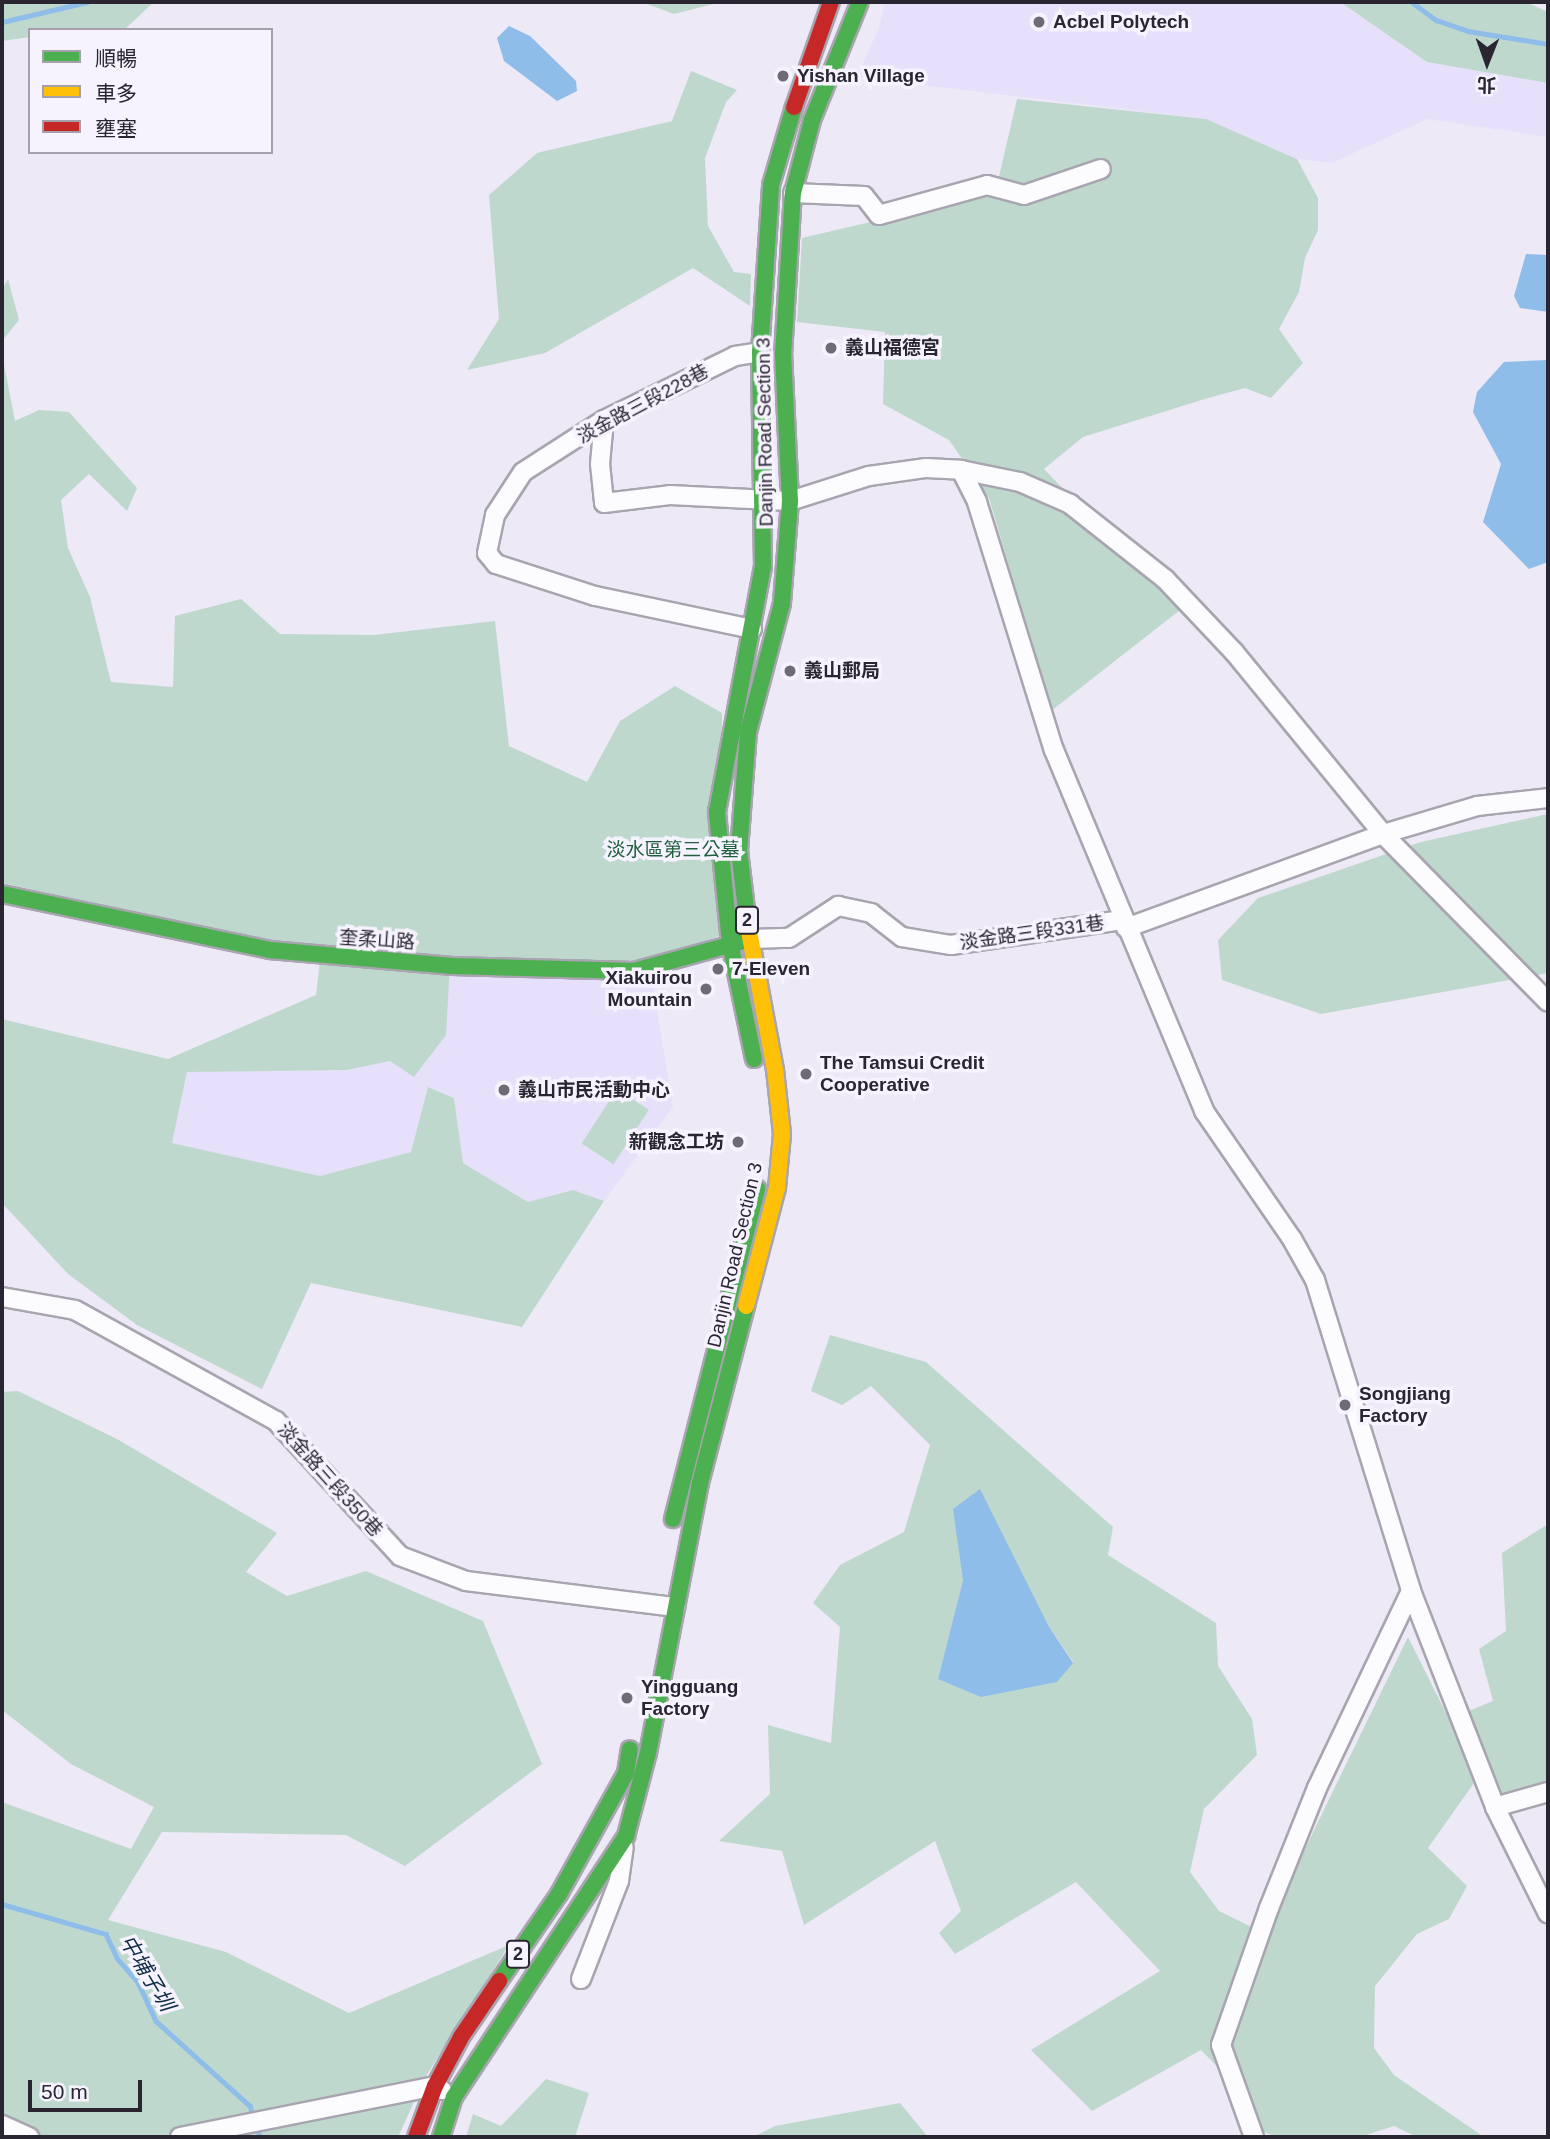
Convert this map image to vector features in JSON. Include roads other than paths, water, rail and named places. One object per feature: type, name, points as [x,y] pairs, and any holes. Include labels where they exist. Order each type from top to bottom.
[{"type":"main road","name":"Danjin Road Section 3","points":[[760,1095],[730,943],[717,812],[728,733],[763,567],[760,352],[771,185],[808,57],[831,2]]},
{"type":"main road","name":"Danjin Road Section 3","points":[[441,2137],[454,2097],[626,1836],[648,1753],[700,1483],[777,1188],[782,1134],[739,850],[748,732],[782,603],[790,501],[783,355],[793,193],[812,120],[860,2]]},
{"type":"main road","name":"奎柔山路","points":[[2,894],[271,950],[452,966],[634,971],[751,939]]},
{"type":"main road","name":"Danjin Road Section 3","points":[[668,1542],[686,1454],[759,1174]]},
{"type":"main road","name":"2","points":[[416,2137],[435,2086],[461,2037],[559,1894],[626,1773],[633,1735]]},
{"type":"street","points":[[793,193],[864,196],[878,215],[987,185],[1024,195],[1101,169]]},
{"type":"street","name":"淡金路三段228巷","points":[[752,629],[595,596],[496,564],[487,552],[495,515],[523,472],[604,420],[736,356],[760,352]]},
{"type":"street","points":[[604,420],[600,464],[604,503],[670,495],[764,503],[790,501],[869,476],[926,468],[961,470],[1020,482],[1070,504],[1165,579],[1234,652],[1383,834],[1548,1002]]},
{"type":"street","points":[[961,470],[977,502],[1054,750],[1124,924],[1204,1111],[1293,1239],[1315,1280],[1410,1591],[1496,1807],[1548,1914]]},
{"type":"street","name":"淡金路三段331巷","points":[[751,939],[789,938],[838,906],[871,913],[902,937],[951,945],[1124,924],[1383,834],[1477,806],[1548,798]]},
{"type":"street","name":"淡金路三段350巷","points":[[2,1297],[75,1310],[276,1421],[400,1556],[466,1581],[675,1607]]},
{"type":"street","points":[[1254,2137],[1221,2045],[1269,1908],[1317,1788],[1410,1591]]},
{"type":"street","points":[[581,1979],[619,1881],[626,1836],[626,1773]]},
{"type":"street","points":[[1496,1807],[1548,1792]]},
{"type":"street","points":[[180,2137],[435,2086],[454,2097]]},
{"type":"street","points":[[2,2125],[29,2137]]},
{"type":"water","points":[[509,26],[530,36],[576,81],[577,91],[557,101],[504,61],[497,38]]},
{"type":"water","points":[[1526,254],[1548,255],[1548,312],[1520,308],[1514,296]]},
{"type":"water","points":[[1548,360],[1548,562],[1529,569],[1483,522],[1501,464],[1473,412],[1477,392],[1504,362]]},
{"type":"water","points":[[980,1489],[1048,1625],[1073,1663],[1057,1682],[981,1697],[938,1679],[963,1580],[953,1509]]},
{"type":"waterway","points":[[2,22],[87,2]]},
{"type":"waterway","points":[[1412,2],[1436,20],[1468,31],[1548,44]]},
{"type":"waterway","name":"中埔子圳","points":[[2,1904],[106,1934],[117,1958],[138,1982],[156,2021],[250,2106],[254,2118]]},
{"type":"waterway","name":"中埔子圳","points":[[257,2126],[260,2137]]},
{"type":"place","name":"Acbel Polytech","points":[[1039,22]]},
{"type":"place","name":"Yishan Village","points":[[783,76]]},
{"type":"place","name":"義山福德宮","points":[[831,348]]},
{"type":"place","name":"義山郵局","points":[[790,671]]},
{"type":"place","name":"7-Eleven","points":[[718,969]]},
{"type":"place","name":"Xiakuirou Mountain","points":[[706,989]]},
{"type":"place","name":"The Tamsui Credit Cooperative","points":[[806,1074]]},
{"type":"place","name":"義山市民活動中心","points":[[504,1090]]},
{"type":"place","name":"新觀念工坊","points":[[738,1142]]},
{"type":"place","name":"Songjiang Factory","points":[[1345,1405]]},
{"type":"place","name":"Yingguang Factory","points":[[627,1698]]},
{"type":"park label","name":"淡水區第三公墓","points":[[673,850]]}]
